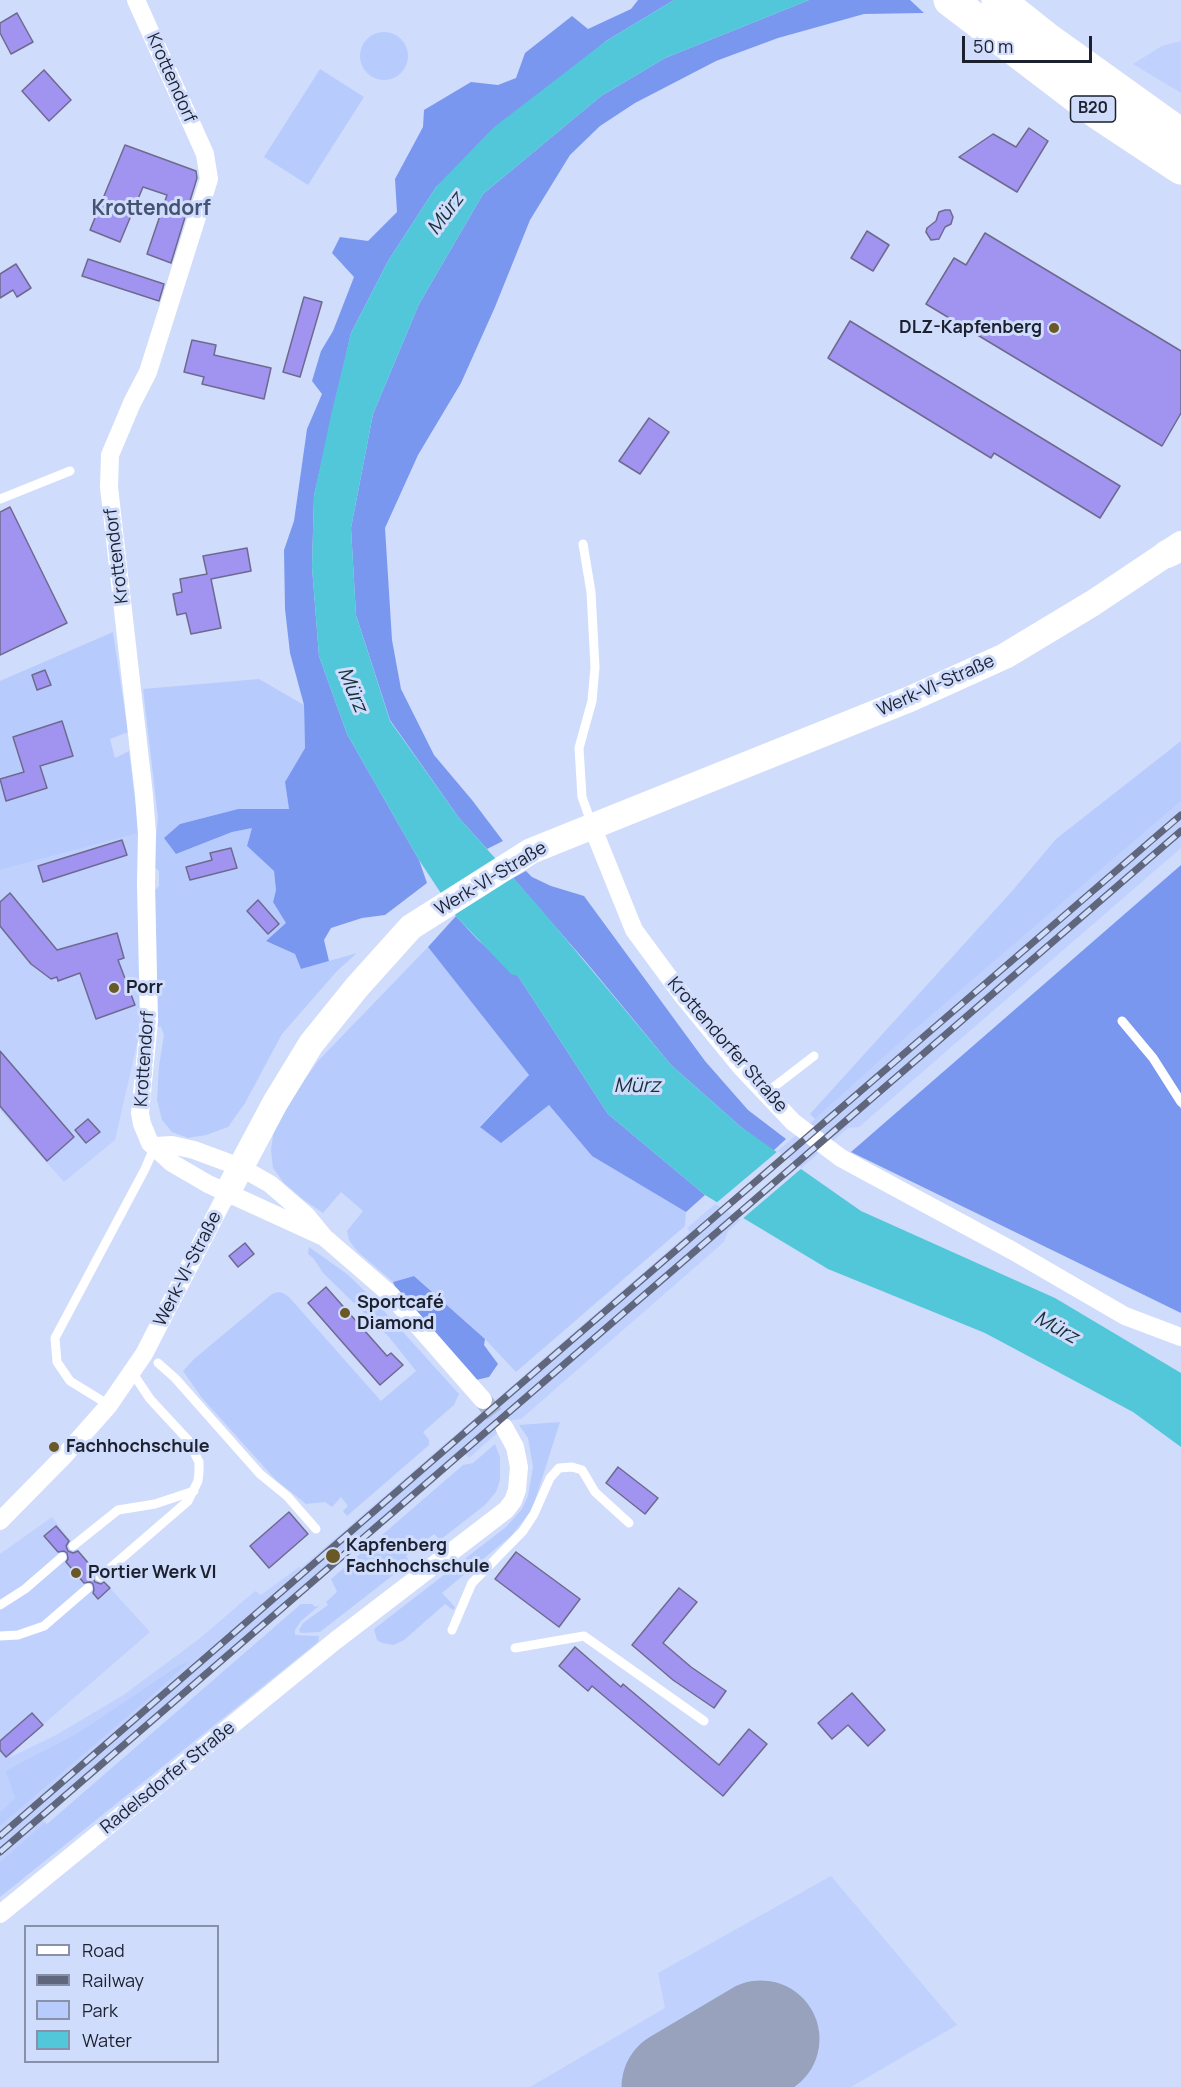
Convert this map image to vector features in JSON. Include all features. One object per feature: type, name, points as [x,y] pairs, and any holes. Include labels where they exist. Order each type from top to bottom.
[{"type":"highway","name":"B20","points":[[950,0],[1098,113],[1181,168]]},
{"type":"highway","name":"B20","points":[[998,0],[1047,39],[1181,135]]},
{"type":"main road","name":"Werk-VI-Straße","points":[[227,1193],[280,1094],[311,1044],[357,987],[411,927],[531,851],[910,699],[1005,656],[1093,603],[1176,548]]},
{"type":"street","name":"Krottendorf","points":[[139,2],[205,154],[209,179],[148,372],[110,455],[109,487],[147,834],[149,1021],[141,1113],[145,1135],[152,1144]]},
{"type":"street","name":"Krottendorfer Straße","points":[[592,826],[634,930],[682,995],[741,1067],[793,1122],[841,1158],[1013,1251],[1125,1316],[1181,1337]]},
{"type":"street","points":[[152,1144],[172,1145],[194,1150],[240,1167],[270,1184],[306,1215],[324,1237],[390,1294],[483,1400]]},
{"type":"street","points":[[152,1144],[172,1163],[208,1185],[324,1237]]},
{"type":"street","name":"Werk-VI-Straße","points":[[0,1521],[109,1406],[162,1320],[227,1193]]},
{"type":"street","name":"Radelsdorfer Straße","points":[[0,1914],[335,1641],[506,1510],[517,1490],[519,1467],[515,1447],[504,1427]]},
{"type":"lane","points":[[0,499],[70,471]]},
{"type":"lane","name":"Krottendorfer Straße","points":[[584,544],[591,592],[595,667],[592,701],[579,748],[582,797],[592,826]]},
{"type":"lane","points":[[1122,1021],[1153,1058],[1181,1102]]},
{"type":"lane","points":[[766,1093],[814,1056]]},
{"type":"lane","points":[[109,1406],[70,1381],[57,1362],[55,1338],[145,1169],[152,1144]]},
{"type":"lane","points":[[158,1363],[176,1378],[260,1474],[287,1496],[316,1529]]},
{"type":"lane","points":[[100,1577],[188,1501],[200,1472],[199,1462],[188,1440],[150,1399],[132,1372]]},
{"type":"lane","points":[[452,1630],[472,1583],[523,1531],[534,1514],[550,1478],[559,1468],[572,1467],[582,1470],[595,1492],[629,1523]]},
{"type":"lane","points":[[73,1546],[118,1509],[155,1504],[194,1491]]},
{"type":"lane","points":[[0,1605],[25,1589],[62,1557]]},
{"type":"lane","points":[[0,1636],[18,1635],[44,1626],[88,1588]]},
{"type":"lane","points":[[514,1648],[584,1636],[704,1721]]},
{"type":"shaded area","points":[[638,0],[674,0],[606,41],[436,187],[388,261],[351,333],[314,496],[312,567],[319,656],[347,734],[419,860],[427,883],[385,915],[362,918],[331,928],[324,940],[329,961],[301,969],[295,954],[266,941],[286,923],[273,902],[276,890],[274,871],[247,846],[252,828],[232,832],[176,854],[164,838],[180,824],[238,809],[289,809],[285,782],[305,748],[304,705],[290,653],[285,609],[284,550],[294,521],[307,429],[322,394],[312,381],[321,351],[333,331],[354,277],[332,253],[340,237],[368,241],[397,212],[395,179],[423,127],[424,110],[471,82],[498,85],[516,78],[525,53],[572,16],[588,29],[631,9]]},
{"type":"shaded area","points":[[809,0],[910,0],[924,13],[864,14],[778,38],[716,61],[635,103],[600,126],[570,155],[530,220],[461,383],[418,455],[385,528],[392,640],[401,689],[434,755],[503,841],[487,849],[459,818],[390,720],[356,615],[351,528],[373,414],[419,304],[483,194],[601,96],[665,58]]},
{"type":"shaded area","points":[[1181,41],[1181,93],[1133,64],[1162,46]]},
{"type":"shaded area","points":[[1181,801],[1181,848],[859,1127],[848,1128],[728,1231],[724,1242],[521,1419],[512,1420],[469,1458],[465,1454],[43,1820],[45,1822],[0,1862],[0,1826],[187,1663],[179,1665],[79,1732],[5,1771],[15,1798],[0,1812],[0,1554],[52,1517],[100,1577],[150,1632],[30,1736],[9,1758],[56,1735],[122,1696],[199,1639],[255,1591],[261,1595],[299,1567],[301,1568],[690,1232],[687,1228]]},
{"type":"shaded area","points":[[139,833],[142,1022],[115,1140],[64,1182],[0,1110],[0,870]]},
{"type":"shaded area","points":[[1181,865],[1181,1098],[1179,1106],[1181,1109],[1181,1313],[851,1152]]},
{"type":"shaded area","points":[[526,871],[532,877],[551,886],[584,896],[705,1061],[748,1110],[786,1139],[773,1151],[741,1127],[671,1065],[513,878]]},
{"type":"shaded area","points":[[456,916],[477,939],[518,976],[608,1114],[705,1195],[686,1212],[592,1156],[549,1105],[501,1143],[480,1127],[529,1075],[428,947]]},
{"type":"shaded area","points":[[414,1276],[485,1339],[484,1345],[498,1364],[489,1377],[476,1380],[401,1300],[393,1282]]},
{"type":"shaded area","points":[[831,1876],[957,2025],[851,2087],[530,2087],[665,2008],[658,1973]]},
{"type":"green space","points":[[379,32],[389,32],[401,39],[408,51],[408,61],[401,73],[389,80],[379,80],[364,69],[360,61],[360,51],[371,36]]},
{"type":"green space","points":[[320,69],[364,97],[308,185],[264,157]]},
{"type":"green space","points":[[113,632],[128,732],[110,739],[115,758],[129,751],[139,833],[0,870],[0,681]]},
{"type":"green space","points":[[259,679],[304,705],[305,748],[285,782],[289,809],[238,809],[180,824],[176,854],[232,832],[253,827],[247,846],[274,871],[276,890],[273,902],[287,923],[266,941],[295,954],[301,969],[357,953],[337,971],[282,1034],[245,1103],[228,1127],[206,1135],[188,1138],[172,1132],[162,1120],[157,1100],[164,1035],[161,1027],[153,1026],[150,895],[159,886],[159,871],[153,866],[158,818],[143,689]]},
{"type":"green space","points":[[1181,741],[1181,801],[912,1032],[815,1119],[810,1114],[1013,890],[1056,839]]},
{"type":"green space","points":[[428,947],[529,1075],[480,1126],[501,1142],[549,1105],[592,1156],[686,1212],[685,1226],[516,1372],[485,1339],[414,1276],[393,1282],[357,1251],[349,1240],[347,1231],[363,1211],[341,1192],[323,1213],[284,1183],[273,1168],[271,1150],[275,1122],[318,1061]]},
{"type":"green space","points":[[309,1247],[347,1274],[375,1301],[459,1394],[454,1405],[423,1432],[429,1440],[429,1445],[347,1516],[343,1511],[348,1506],[341,1497],[332,1507],[325,1502],[306,1504],[275,1479],[202,1398],[183,1371],[194,1359],[272,1294],[278,1292],[289,1297],[381,1401],[416,1371],[389,1337],[323,1273],[308,1254]]},
{"type":"green space","points":[[560,1422],[532,1510],[511,1536],[442,1593],[455,1607],[453,1610],[445,1604],[404,1640],[394,1645],[377,1640],[374,1629],[506,1527],[522,1509],[528,1496],[533,1467],[528,1438],[519,1425]]},
{"type":"green space","points":[[495,1444],[500,1457],[500,1480],[496,1492],[485,1505],[440,1540],[434,1534],[406,1556],[410,1562],[320,1632],[301,1633],[299,1630],[303,1623],[328,1605],[326,1602],[337,1592],[331,1579],[463,1465],[473,1463]]},
{"type":"green space","points":[[301,1604],[312,1604],[315,1607],[320,1605],[301,1621],[295,1630],[295,1635],[319,1636],[318,1642],[0,1897],[0,1862]]},
{"type":"green space","points":[[189,1662],[0,1826],[0,1812],[15,1798],[5,1771],[79,1732],[179,1665]]},
{"type":"water","name":"Mürz","points":[[674,0],[809,0],[665,58],[601,96],[483,194],[419,304],[373,414],[351,528],[356,615],[390,721],[459,818],[539,907],[671,1065],[741,1127],[861,1211],[1055,1298],[1181,1373],[1181,1447],[1133,1412],[985,1333],[828,1269],[705,1195],[608,1114],[518,976],[511,974],[456,916],[419,860],[347,734],[319,656],[312,567],[314,496],[351,333],[388,261],[436,187],[493,128],[606,41]]},
{"type":"pier","points":[[778,1151],[802,1168],[741,1220],[715,1204]]},
{"type":"building","points":[[17,13],[33,42],[11,54],[0,33],[0,23]]},
{"type":"building","points":[[44,70],[71,100],[49,121],[22,91]]},
{"type":"building","points":[[1029,128],[1048,141],[1017,192],[959,157],[993,134],[1016,147]]},
{"type":"building","points":[[125,145],[196,171],[197,178],[171,263],[147,254],[167,195],[143,187],[120,242],[90,230]]},
{"type":"building","points":[[950,210],[953,217],[951,224],[945,227],[939,239],[931,240],[926,232],[927,228],[936,221],[939,212]]},
{"type":"building","points":[[867,231],[889,245],[873,271],[851,258]]},
{"type":"building","name":"DLZ-Kapfenberg","points":[[985,233],[1181,351],[1181,413],[1162,446],[926,304],[954,258],[966,265]]},
{"type":"building","points":[[88,259],[164,284],[159,301],[82,276]]},
{"type":"building","points":[[16,264],[31,288],[17,297],[13,290],[0,298],[0,274]]},
{"type":"building","points":[[304,297],[322,302],[300,377],[283,372]]},
{"type":"building","points":[[850,321],[1120,486],[1100,518],[994,453],[991,458],[828,358]]},
{"type":"building","points":[[192,340],[216,345],[214,355],[271,368],[264,399],[202,384],[204,377],[184,372]]},
{"type":"building","points":[[649,418],[669,432],[640,474],[619,461]]},
{"type":"building","points":[[10,507],[67,623],[0,655],[0,512]]},
{"type":"building","points":[[247,548],[251,571],[211,579],[221,628],[191,634],[186,613],[177,615],[173,594],[182,592],[180,579],[207,574],[203,556]]},
{"type":"building","points":[[45,670],[51,685],[37,690],[32,675]]},
{"type":"building","points":[[62,721],[73,756],[40,766],[47,788],[6,801],[0,779],[24,772],[13,737]]},
{"type":"building","points":[[122,840],[127,855],[43,882],[38,866]]},
{"type":"building","points":[[231,848],[237,868],[190,880],[186,867],[212,860],[210,853]]},
{"type":"building","points":[[10,893],[57,950],[117,933],[124,958],[118,960],[135,1005],[96,1019],[80,973],[58,981],[57,977],[51,979],[31,964],[0,926],[0,902]]},
{"type":"building","points":[[258,900],[279,924],[268,934],[247,911]]},
{"type":"building","points":[[0,1051],[74,1137],[47,1161],[0,1106]]},
{"type":"building","points":[[88,1119],[100,1132],[86,1143],[75,1130]]},
{"type":"building","points":[[245,1243],[254,1254],[238,1267],[229,1256]]},
{"type":"building","points":[[326,1287],[387,1356],[391,1353],[403,1365],[380,1385],[308,1303]]},
{"type":"building","points":[[618,1467],[658,1498],[645,1514],[606,1483]]},
{"type":"building","points":[[289,1512],[308,1534],[269,1568],[250,1546]]},
{"type":"building","points":[[56,1526],[69,1541],[66,1546],[68,1551],[73,1553],[78,1551],[96,1572],[93,1578],[95,1582],[101,1584],[104,1582],[110,1588],[98,1599],[93,1593],[93,1584],[84,1583],[66,1562],[67,1553],[58,1552],[44,1536]]},
{"type":"building","points":[[516,1552],[580,1599],[559,1627],[495,1579]]},
{"type":"building","points":[[679,1588],[697,1602],[663,1643],[691,1667],[726,1691],[714,1708],[673,1680],[632,1645]]},
{"type":"building","points":[[575,1647],[621,1687],[623,1684],[719,1765],[749,1729],[767,1744],[723,1796],[592,1686],[588,1691],[559,1666]]},
{"type":"building","points":[[852,1693],[885,1730],[868,1746],[848,1725],[832,1739],[818,1723]]},
{"type":"building","points":[[32,1713],[43,1725],[6,1757],[0,1750],[0,1741]]},
{"type":"runway","points":[[680,2087],[761,2039]]},
{"type":"tunnel","points":[[483,1400],[504,1427]]},
{"type":"railway","points":[[0,1836],[1181,815]]},
{"type":"railway","points":[[0,1852],[1181,831]]},
{"type":"place","name":"DLZ-Kapfenberg","points":[[1054,328]]},
{"type":"place","name":"Porr","points":[[114,988]]},
{"type":"place","name":"Sportcafé Diamond","points":[[345,1313]]},
{"type":"place","name":"Fachhochschule","points":[[54,1447]]},
{"type":"place","name":"Kapfenberg Fachhochschule","points":[[333,1556]]},
{"type":"place","name":"Portier Werk VI","points":[[76,1573]]},
{"type":"district","name":"Krottendorf","points":[[151,209]]}]
